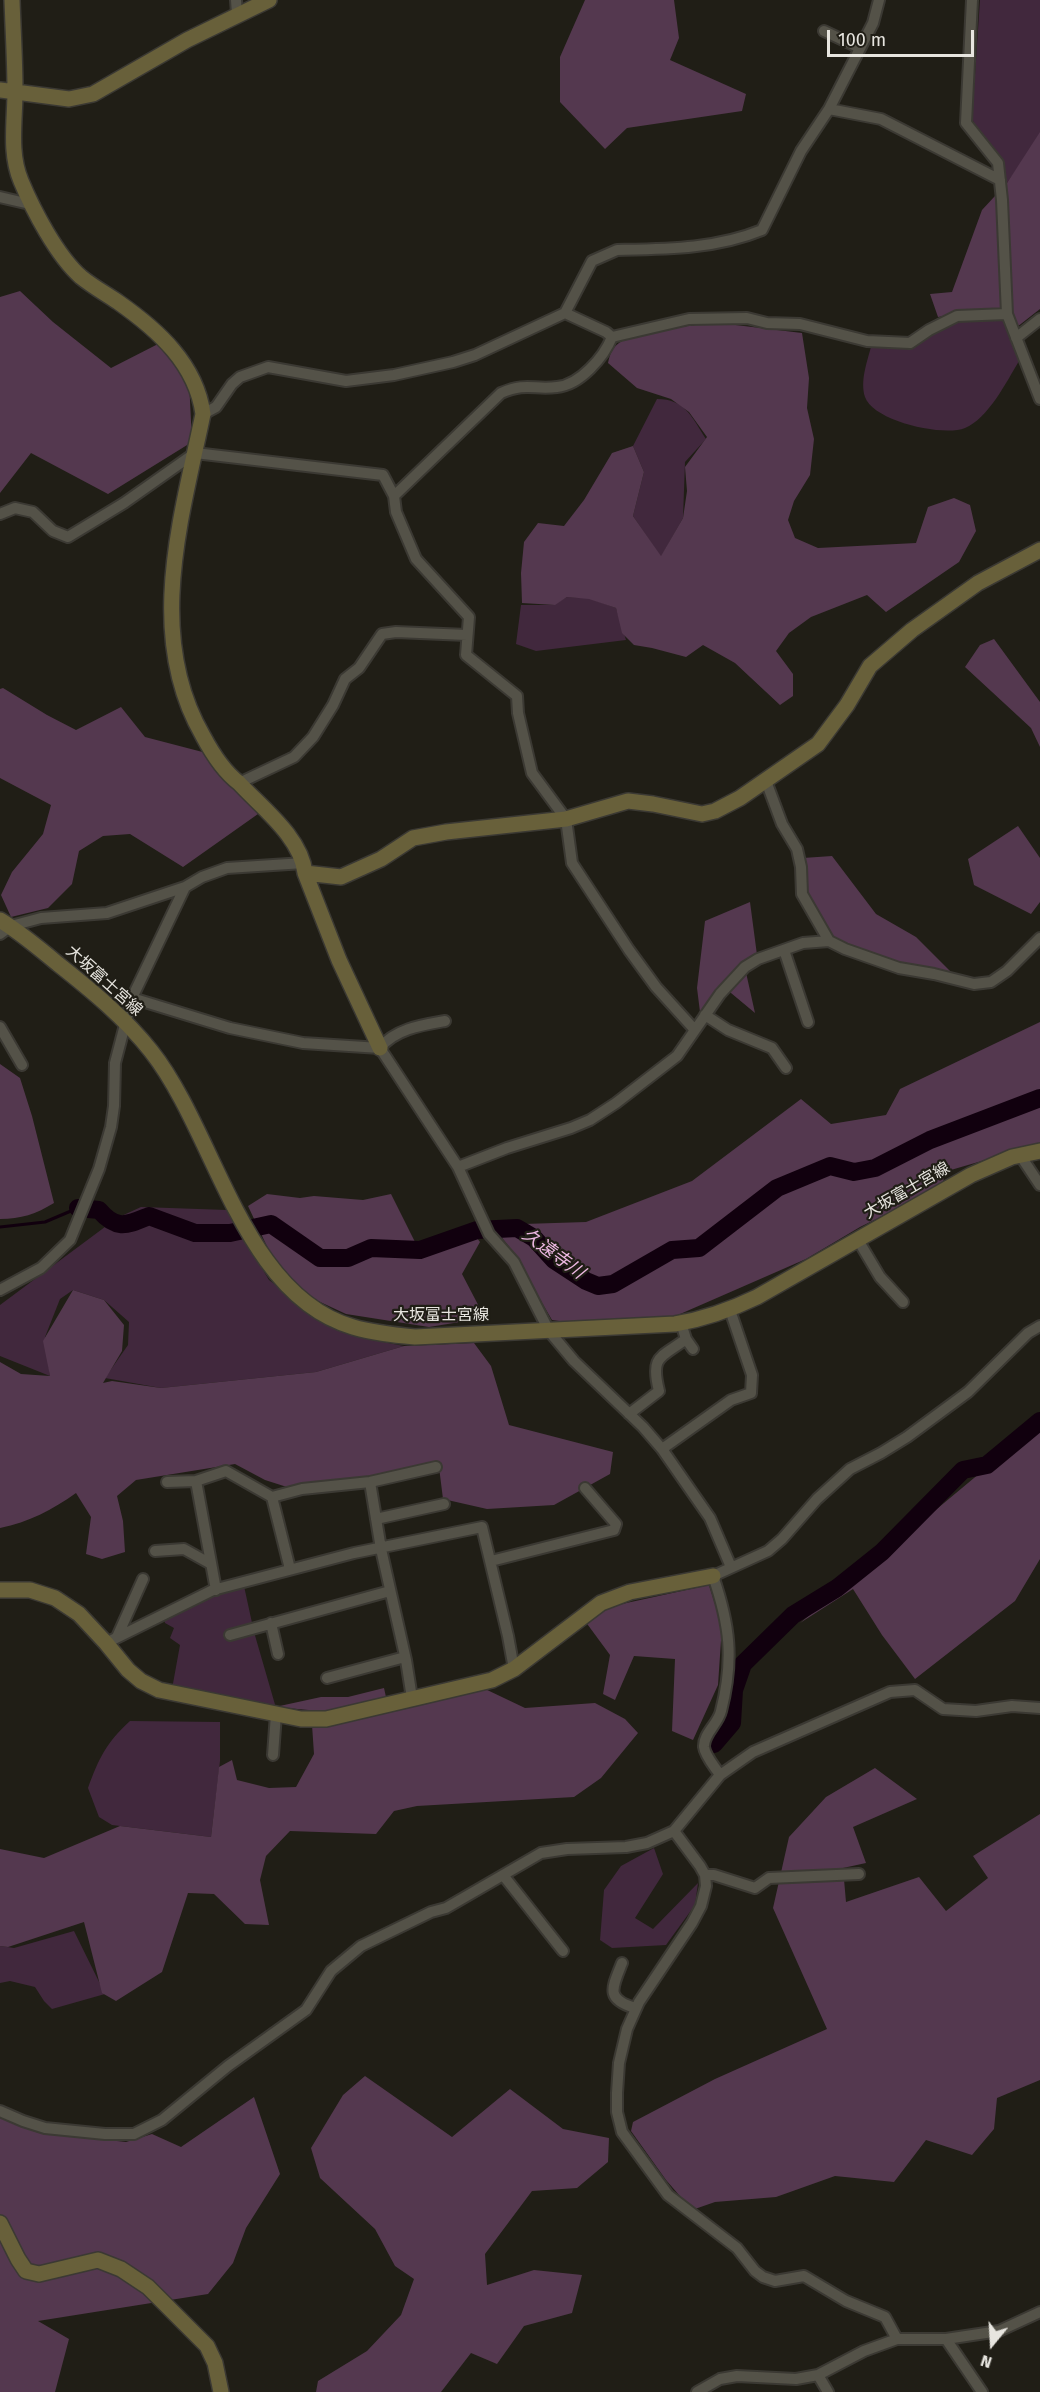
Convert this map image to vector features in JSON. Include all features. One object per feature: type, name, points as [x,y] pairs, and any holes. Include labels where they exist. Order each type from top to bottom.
[{"type":"street","points":[[12,0],[7,91],[13,147],[20,180],[54,244],[81,277],[140,317],[170,345],[193,380],[201,399],[203,414],[179,531],[170,613],[181,686],[192,719],[230,776],[289,837],[305,868],[339,960],[380,1048],[458,1167],[487,1229],[514,1262],[549,1331],[574,1361],[662,1449],[710,1518],[730,1568]]},
{"type":"street","points":[[7,91],[69,99],[93,94],[236,7],[269,0]]},
{"type":"street","points":[[203,414],[216,407],[232,384],[250,371],[268,367],[346,381],[394,375],[475,355],[565,313],[592,261],[607,253],[617,250],[685,249],[744,237],[762,230],[801,151],[829,109],[873,23],[879,0]]},
{"type":"street","points":[[972,0],[966,123],[998,163],[1007,314],[1040,399]]},
{"type":"street","points":[[824,31],[860,48]]},
{"type":"street","points":[[829,109],[881,120],[1000,180]]},
{"type":"street","points":[[0,198],[33,205]]},
{"type":"street","points":[[565,313],[612,337],[689,319],[747,318],[767,323],[800,324],[867,341],[910,343],[929,330],[957,316],[1007,314]]},
{"type":"street","points":[[1016,338],[1040,319]]},
{"type":"street","points":[[394,496],[501,393],[517,387],[557,387],[572,382],[607,350],[612,337]]},
{"type":"street","points":[[0,514],[15,508],[33,512],[53,531],[68,537],[124,503],[195,453],[383,475],[394,496],[396,512],[416,559],[469,617],[466,655],[517,696],[532,773],[566,819],[572,863],[586,888],[656,987],[694,1029]]},
{"type":"street","points":[[4,927],[41,918],[107,913],[185,887],[202,877],[227,868],[305,868],[341,877],[381,859],[413,838],[446,832],[566,819],[628,801],[702,814],[724,807],[818,744],[836,721],[870,666],[912,630],[978,584],[1040,550]]},
{"type":"street","points":[[239,783],[294,757],[313,737],[333,705],[345,679],[359,668],[382,634],[467,635]]},
{"type":"street","points":[[766,781],[782,824],[797,849],[801,867],[802,894],[829,941]]},
{"type":"street","points":[[0,1290],[41,1268],[70,1240],[99,1169],[111,1127],[115,1063],[132,998],[185,887]]},
{"type":"street","name":"大坂富士宮線","points":[[4,927],[87,987],[125,1022],[152,1052],[181,1098],[253,1243],[274,1272],[298,1297],[323,1314],[351,1327],[378,1333],[416,1337],[549,1331],[701,1320],[757,1297],[970,1175],[1020,1155],[1040,1152]]},
{"type":"street","points":[[458,1167],[590,1120],[645,1082],[677,1056],[720,994],[745,967],[758,958],[803,943],[829,941],[899,968],[974,984],[991,982],[1007,971],[1040,938]]},
{"type":"street","points":[[784,950],[808,1022]]},
{"type":"street","points":[[132,998],[230,1028],[293,1041],[380,1048]]},
{"type":"street","points":[[705,1015],[728,1030],[772,1048],[786,1068]]},
{"type":"street","points":[[380,1048],[386,1040],[415,1026],[445,1021]]},
{"type":"street","points":[[0,1027],[22,1065]]},
{"type":"street","points":[[1020,1155],[1040,1185]]},
{"type":"street","points":[[858,1240],[880,1277],[903,1302]]},
{"type":"street","points":[[662,1449],[731,1400],[751,1393],[752,1375],[730,1310]]},
{"type":"street","points":[[681,1323],[686,1339],[693,1349]]},
{"type":"street","points":[[0,1590],[30,1590],[55,1598],[112,1640],[128,1670],[141,1681],[159,1690],[301,1719],[326,1719],[492,1680],[514,1670],[601,1603],[630,1592],[713,1576],[768,1551],[782,1539],[817,1499],[850,1469],[881,1454],[968,1392],[1028,1333],[1040,1326]]},
{"type":"street","points":[[629,1414],[659,1390],[655,1369],[660,1358],[686,1339]]},
{"type":"street","points":[[167,1482],[196,1481],[226,1471],[272,1497],[302,1489],[370,1482],[436,1467]]},
{"type":"street","points":[[196,1481],[216,1590]]},
{"type":"street","points":[[370,1482],[381,1549],[412,1698]]},
{"type":"street","points":[[491,1561],[614,1530],[616,1524],[585,1488]]},
{"type":"street","points":[[272,1497],[290,1569]]},
{"type":"street","points":[[376,1519],[444,1504]]},
{"type":"street","points":[[112,1640],[216,1590],[290,1569],[482,1527],[514,1670]]},
{"type":"street","points":[[155,1551],[184,1549],[211,1564]]},
{"type":"street","points":[[713,1576],[724,1609],[730,1644],[721,1713],[704,1740],[704,1750],[720,1775]]},
{"type":"street","points":[[112,1640],[143,1580]]},
{"type":"street","points":[[230,1635],[390,1591]]},
{"type":"street","points":[[271,1623],[278,1654]]},
{"type":"street","points":[[327,1678],[405,1657]]},
{"type":"street","points":[[0,2111],[45,2128],[105,2134],[134,2134],[162,2120],[228,2066],[306,2010],[331,1971],[361,1946],[430,1912],[446,1908],[541,1853],[567,1849],[626,1847],[647,1843],[674,1831],[720,1775],[753,1752],[890,1692],[915,1690],[943,1709],[976,1711],[1012,1706],[1040,1707]]},
{"type":"street","points":[[273,1755],[276,1714]]},
{"type":"street","points":[[674,1831],[705,1875],[706,1886],[701,1906],[692,1923],[635,2008],[627,2030],[619,2063],[617,2112],[625,2138],[668,2195],[737,2248],[750,2266],[763,2277],[775,2281],[804,2276],[846,2301],[885,2317],[897,2339]]},
{"type":"street","points":[[705,1875],[714,1875],[755,1888],[769,1878],[859,1874]]},
{"type":"street","points":[[503,1875],[563,1951]]},
{"type":"street","points":[[622,1963],[613,1985],[613,1995],[619,2003],[635,2008]]},
{"type":"street","points":[[0,2223],[26,2271],[39,2274],[98,2260],[121,2269],[148,2287],[207,2346],[215,2362],[221,2392]]},
{"type":"street","points":[[697,2392],[720,2379],[737,2376],[796,2379],[818,2376],[864,2351],[897,2339],[946,2339],[999,2331],[1040,2312]]},
{"type":"street","points":[[946,2339],[982,2392]]},
{"type":"street","points":[[818,2376],[828,2392]]},
{"type":"shaded area","points":[[585,0],[674,0],[679,38],[670,60],[746,94],[742,111],[627,128],[605,149],[560,102],[560,57]]},
{"type":"shaded area","points":[[980,0],[1040,0],[1040,136],[1007,183],[972,119]]},
{"type":"shaded area","points":[[1040,132],[1040,309],[1017,327],[993,309],[938,317],[930,294],[952,292],[982,210],[1007,183]]},
{"type":"shaded area","points":[[20,291],[53,322],[111,368],[158,344],[189,380],[192,442],[108,494],[31,453],[0,493],[0,297]]},
{"type":"shaded area","points":[[1003,319],[1019,361],[989,408],[965,428],[941,430],[910,425],[881,413],[871,406],[865,397],[864,378],[871,347],[909,348],[956,322]]},
{"type":"shaded area","points":[[719,323],[802,333],[809,378],[807,408],[814,439],[810,475],[794,501],[788,520],[795,538],[818,548],[916,543],[928,507],[954,498],[970,505],[976,531],[959,562],[886,612],[867,595],[811,617],[789,633],[776,651],[793,674],[793,696],[780,705],[735,663],[703,645],[686,657],[634,645],[622,633],[616,608],[589,599],[567,597],[555,605],[522,603],[521,573],[524,542],[538,523],[564,526],[584,500],[612,453],[633,446],[644,472],[633,516],[661,556],[683,518],[687,491],[685,467],[707,437],[689,412],[671,399],[637,388],[608,363],[615,347],[627,339],[668,329]]},
{"type":"shaded area","points":[[657,399],[674,402],[681,406],[692,417],[706,439],[685,462],[683,518],[661,557],[633,516],[644,472],[633,446]]},
{"type":"shaded area","points":[[567,597],[589,598],[616,608],[626,640],[536,651],[516,644],[521,605],[553,605]]},
{"type":"shaded area","points":[[994,639],[1040,702],[1040,747],[1031,728],[965,667],[980,645]]},
{"type":"shaded area","points":[[3,688],[76,730],[121,707],[145,737],[214,755],[258,814],[183,867],[130,834],[103,836],[79,851],[72,884],[48,908],[11,917],[1,895],[12,872],[43,834],[51,805],[0,778],[0,689]]},
{"type":"shaded area","points":[[1018,826],[1040,858],[1040,902],[1031,914],[974,885],[968,859]]},
{"type":"shaded area","points":[[832,856],[876,914],[916,937],[951,972],[899,968],[831,942],[802,894],[803,858]]},
{"type":"shaded area","points":[[750,902],[757,955],[745,968],[755,1013],[725,988],[701,1020],[697,988],[705,921]]},
{"type":"shaded area","points":[[1040,1022],[1040,1144],[944,1172],[943,1186],[860,1227],[806,1259],[671,1318],[574,1323],[552,1320],[510,1248],[492,1225],[586,1222],[692,1181],[801,1099],[831,1124],[886,1115],[900,1089]]},
{"type":"shaded area","points":[[0,1064],[20,1078],[54,1203],[28,1215],[0,1219]]},
{"type":"shaded area","points":[[267,1194],[300,1198],[314,1196],[363,1200],[391,1194],[416,1244],[467,1225],[480,1242],[462,1274],[485,1318],[429,1327],[346,1314],[318,1301],[293,1284],[272,1257],[248,1206]]},
{"type":"shaded area","points":[[141,1207],[227,1210],[269,1280],[318,1317],[362,1338],[404,1346],[316,1372],[161,1388],[105,1378],[128,1345],[129,1322],[104,1300],[73,1290],[60,1299],[45,1337],[50,1376],[0,1356],[0,1305],[117,1218]]},
{"type":"shaded area","points":[[73,1290],[104,1300],[124,1325],[122,1351],[103,1383],[112,1381],[161,1388],[316,1372],[404,1346],[474,1343],[491,1366],[509,1425],[613,1452],[610,1474],[554,1505],[487,1509],[443,1499],[439,1467],[290,1488],[265,1480],[235,1464],[136,1480],[117,1496],[123,1521],[125,1552],[102,1559],[86,1554],[91,1517],[76,1493],[40,1515],[0,1528],[0,1362],[21,1374],[50,1376],[43,1341]]},
{"type":"shaded area","points":[[1040,1423],[1040,1559],[1015,1601],[915,1679],[882,1635],[853,1589],[800,1623]]},
{"type":"shaded area","points":[[709,1585],[722,1626],[718,1685],[693,1740],[672,1731],[675,1659],[634,1656],[615,1700],[603,1694],[610,1655],[585,1621],[608,1607]]},
{"type":"shaded area","points":[[244,1586],[254,1632],[276,1708],[172,1689],[180,1645],[170,1638],[174,1628],[165,1623],[164,1619],[209,1593]]},
{"type":"shaded area","points":[[384,1688],[386,1697],[331,1712],[275,1707],[321,1697],[348,1697]]},
{"type":"shaded area","points":[[483,1688],[525,1708],[595,1703],[625,1719],[638,1733],[601,1778],[574,1797],[417,1806],[394,1811],[376,1834],[290,1831],[266,1856],[260,1880],[269,1925],[245,1924],[214,1894],[188,1893],[162,1972],[116,2001],[102,1993],[84,1922],[8,1947],[0,1946],[0,1849],[44,1858],[120,1826],[211,1837],[219,1767],[232,1760],[237,1780],[269,1788],[296,1787],[314,1754],[312,1725],[379,1714]]},
{"type":"shaded area","points":[[130,1721],[220,1722],[220,1761],[211,1837],[112,1825],[99,1817],[88,1788],[104,1752]]},
{"type":"shaded area","points":[[875,1768],[917,1799],[853,1827],[866,1863],[843,1868],[846,1902],[919,1877],[946,1911],[988,1878],[973,1856],[1040,1814],[1040,2080],[997,2098],[994,2129],[972,2155],[926,2140],[894,2182],[835,2176],[776,2197],[715,2202],[692,2210],[666,2180],[631,2131],[633,2122],[715,2079],[827,2029],[773,1908],[789,1837],[826,1797]]},
{"type":"shaded area","points":[[654,1848],[663,1874],[635,1918],[653,1929],[698,1883],[695,1905],[666,1945],[612,1948],[600,1940],[604,1890],[621,1866]]},
{"type":"shaded area","points":[[74,1931],[105,1994],[52,2009],[35,1987],[10,1981],[0,1983],[0,1946],[14,1948]]},
{"type":"shaded area","points":[[365,2076],[452,2137],[510,2089],[563,2129],[609,2138],[608,2162],[577,2188],[532,2191],[485,2254],[487,2285],[534,2270],[582,2275],[572,2313],[524,2326],[497,2364],[471,2353],[441,2392],[316,2392],[318,2381],[367,2351],[401,2315],[414,2279],[395,2266],[375,2229],[320,2178],[311,2148],[343,2095]]},
{"type":"shaded area","points":[[254,2097],[280,2174],[246,2228],[233,2263],[208,2294],[38,2321],[69,2339],[55,2392],[0,2392],[0,2117],[36,2132],[126,2142],[152,2134],[181,2147]]},
{"type":"waterway","name":"久遠寺川","points":[[78,1208],[99,1210],[105,1217],[117,1224],[128,1224],[149,1216],[195,1233],[230,1233],[271,1224],[320,1258],[348,1258],[371,1248],[420,1250],[477,1230],[517,1228],[534,1238],[554,1260],[586,1281],[598,1286],[613,1284],[672,1250],[699,1248],[777,1188],[830,1166],[854,1172],[875,1168],[930,1140],[1040,1098]]},
{"type":"waterway","points":[[0,1227],[45,1222],[78,1208]]},
{"type":"waterway","points":[[714,1744],[732,1723],[734,1690],[743,1664],[793,1615],[837,1588],[882,1552],[963,1470],[987,1465],[1040,1421]]}]
